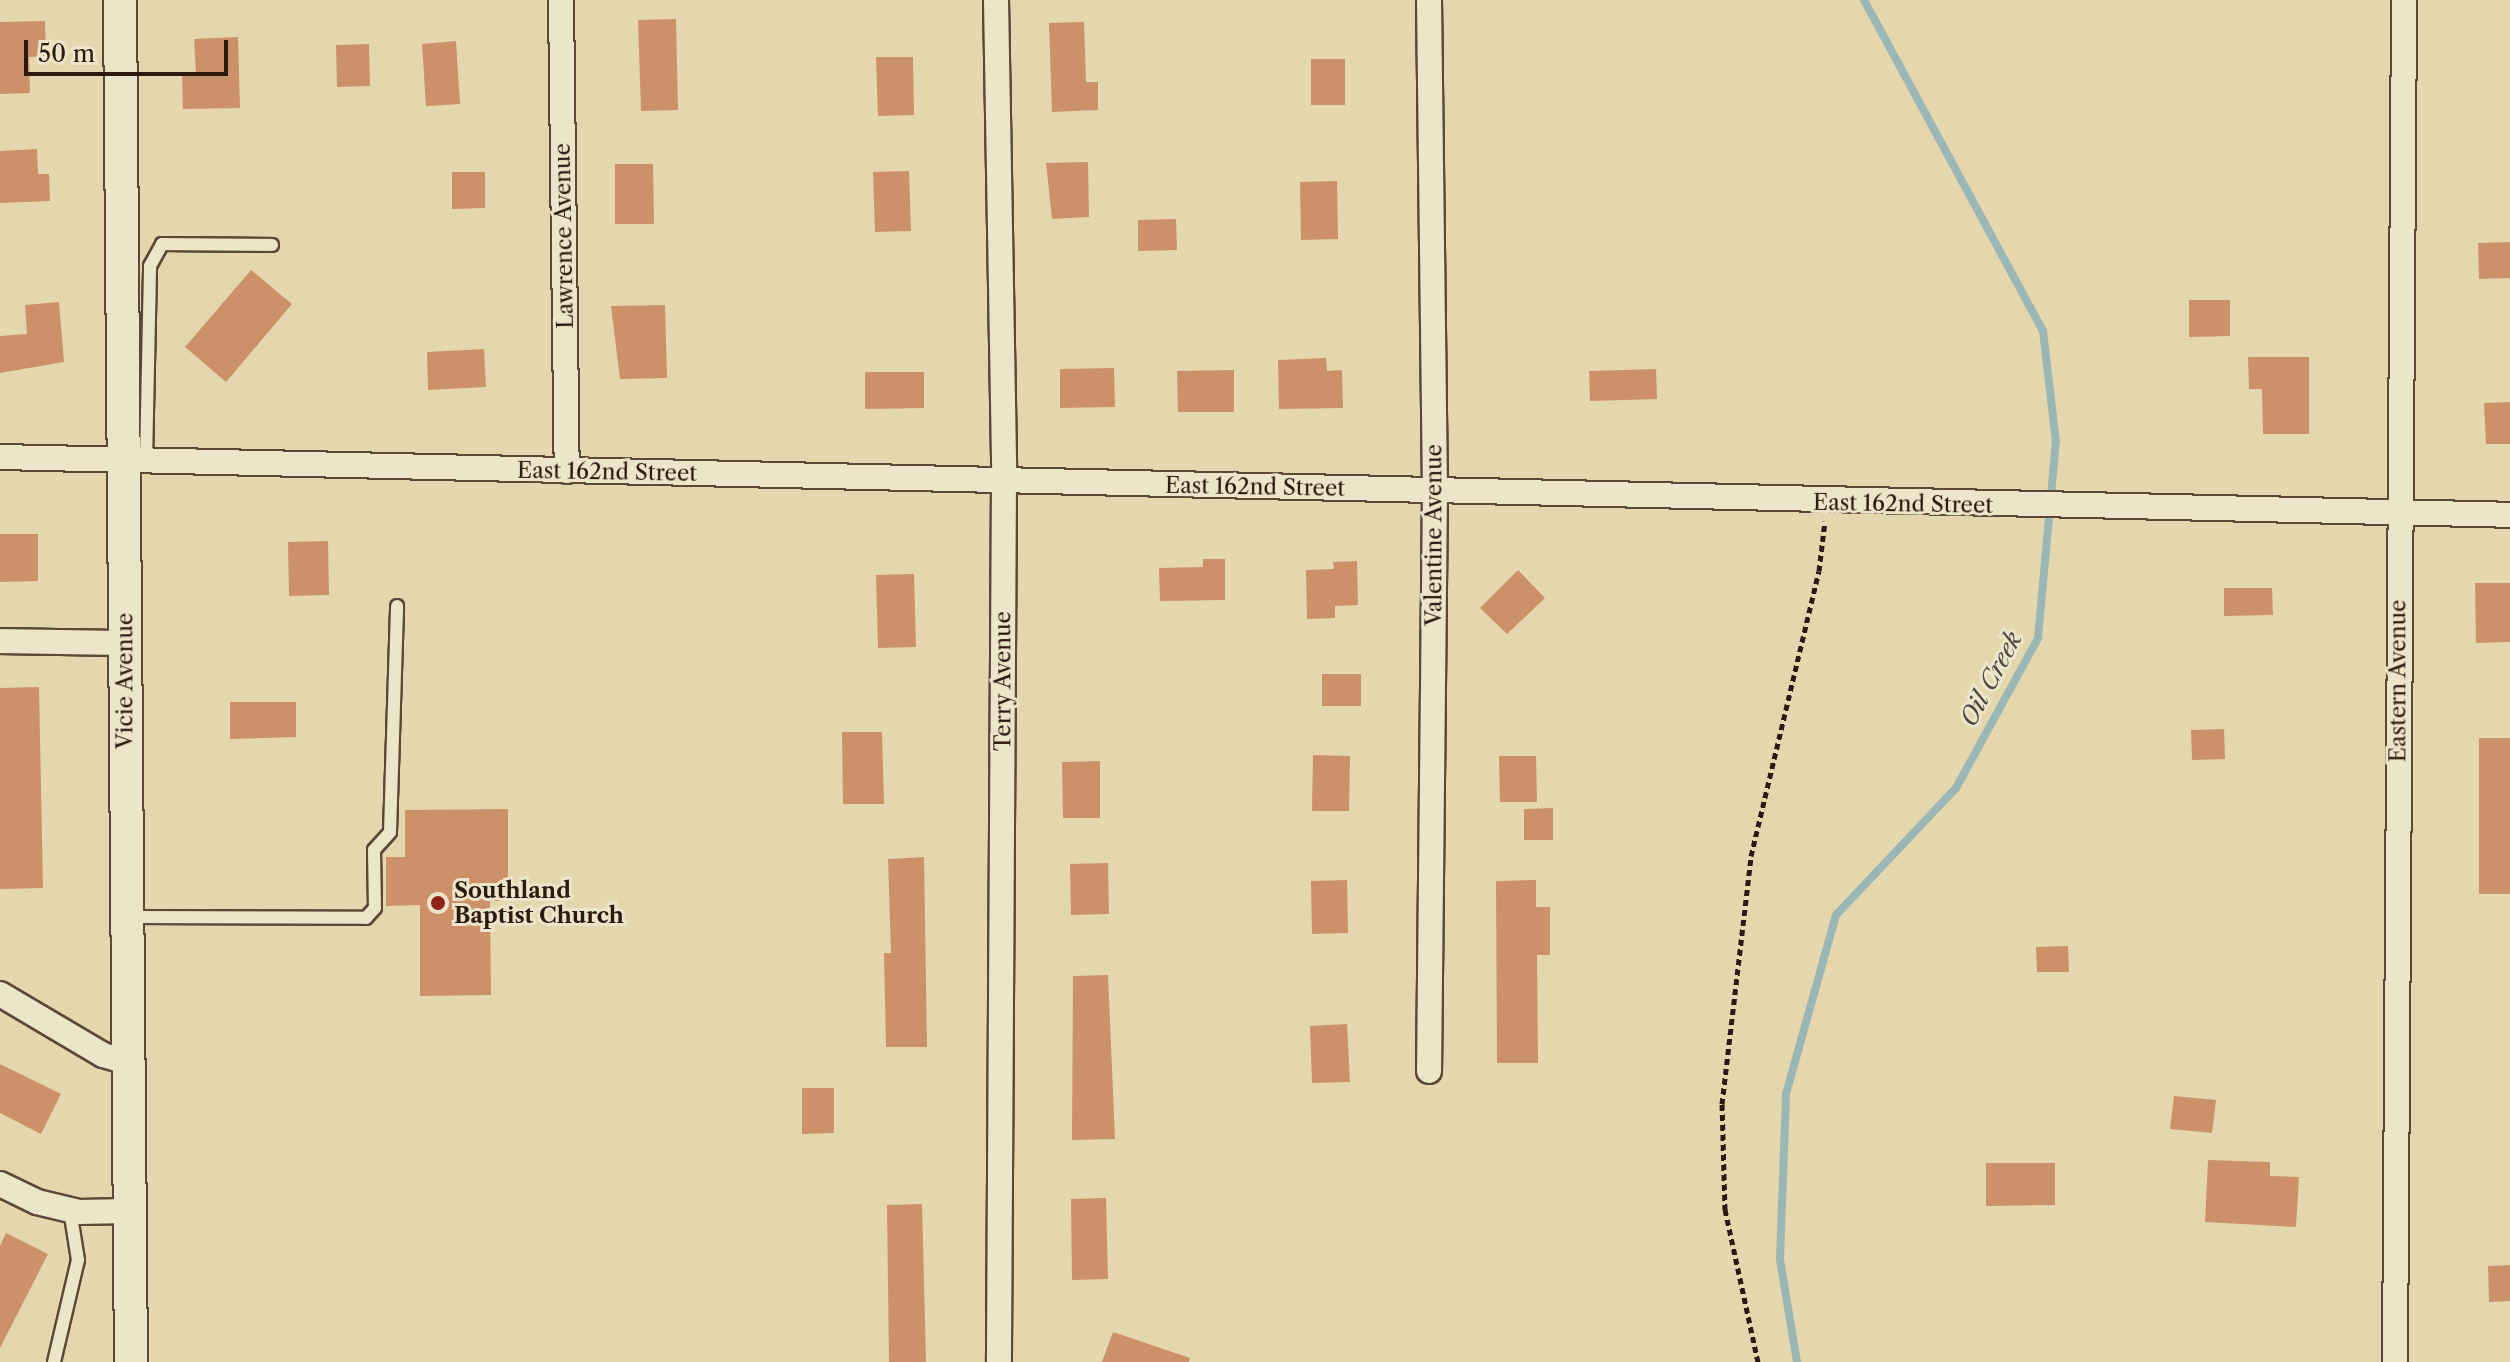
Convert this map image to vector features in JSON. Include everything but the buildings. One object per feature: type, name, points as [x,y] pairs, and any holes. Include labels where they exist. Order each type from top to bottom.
[{"type":"street","name":"Vicie Avenue","points":[[120,0],[135,461],[125,643],[131,1362]]},
{"type":"street","name":"Lawrence Avenue","points":[[561,0],[567,471]]},
{"type":"street","name":"Terry Avenue","points":[[996,0],[1004,481],[999,1362]]},
{"type":"street","name":"Valentine Avenue","points":[[1429,0],[1435,492],[1429,1071]]},
{"type":"street","name":"Eastern Avenue","points":[[2395,1362],[2404,0]]},
{"type":"street","name":"East 162nd Street","points":[[0,457],[1993,506],[2510,515]]},
{"type":"street","points":[[0,641],[125,643]]},
{"type":"street","points":[[0,994],[103,1055],[128,1062]]},
{"type":"street","points":[[0,1184],[70,1210],[129,1211]]},
{"type":"lane","points":[[135,461],[150,266],[162,244],[272,245]]},
{"type":"lane","points":[[127,917],[366,918],[375,908],[374,850],[390,832],[397,606]]},
{"type":"lane","points":[[54,1362],[78,1260],[70,1210]]},
{"type":"path","points":[[1758,1362],[1725,1210],[1722,1104],[1751,856],[1819,571],[1825,520]]},
{"type":"waterway","name":"Oil Creek","points":[[1797,1362],[1780,1259],[1786,1094],[1836,915],[1956,788],[2038,638],[2056,442],[2043,331],[1864,0]]},
{"type":"place","name":"Southland Baptist Church","points":[[438,903]]}]
